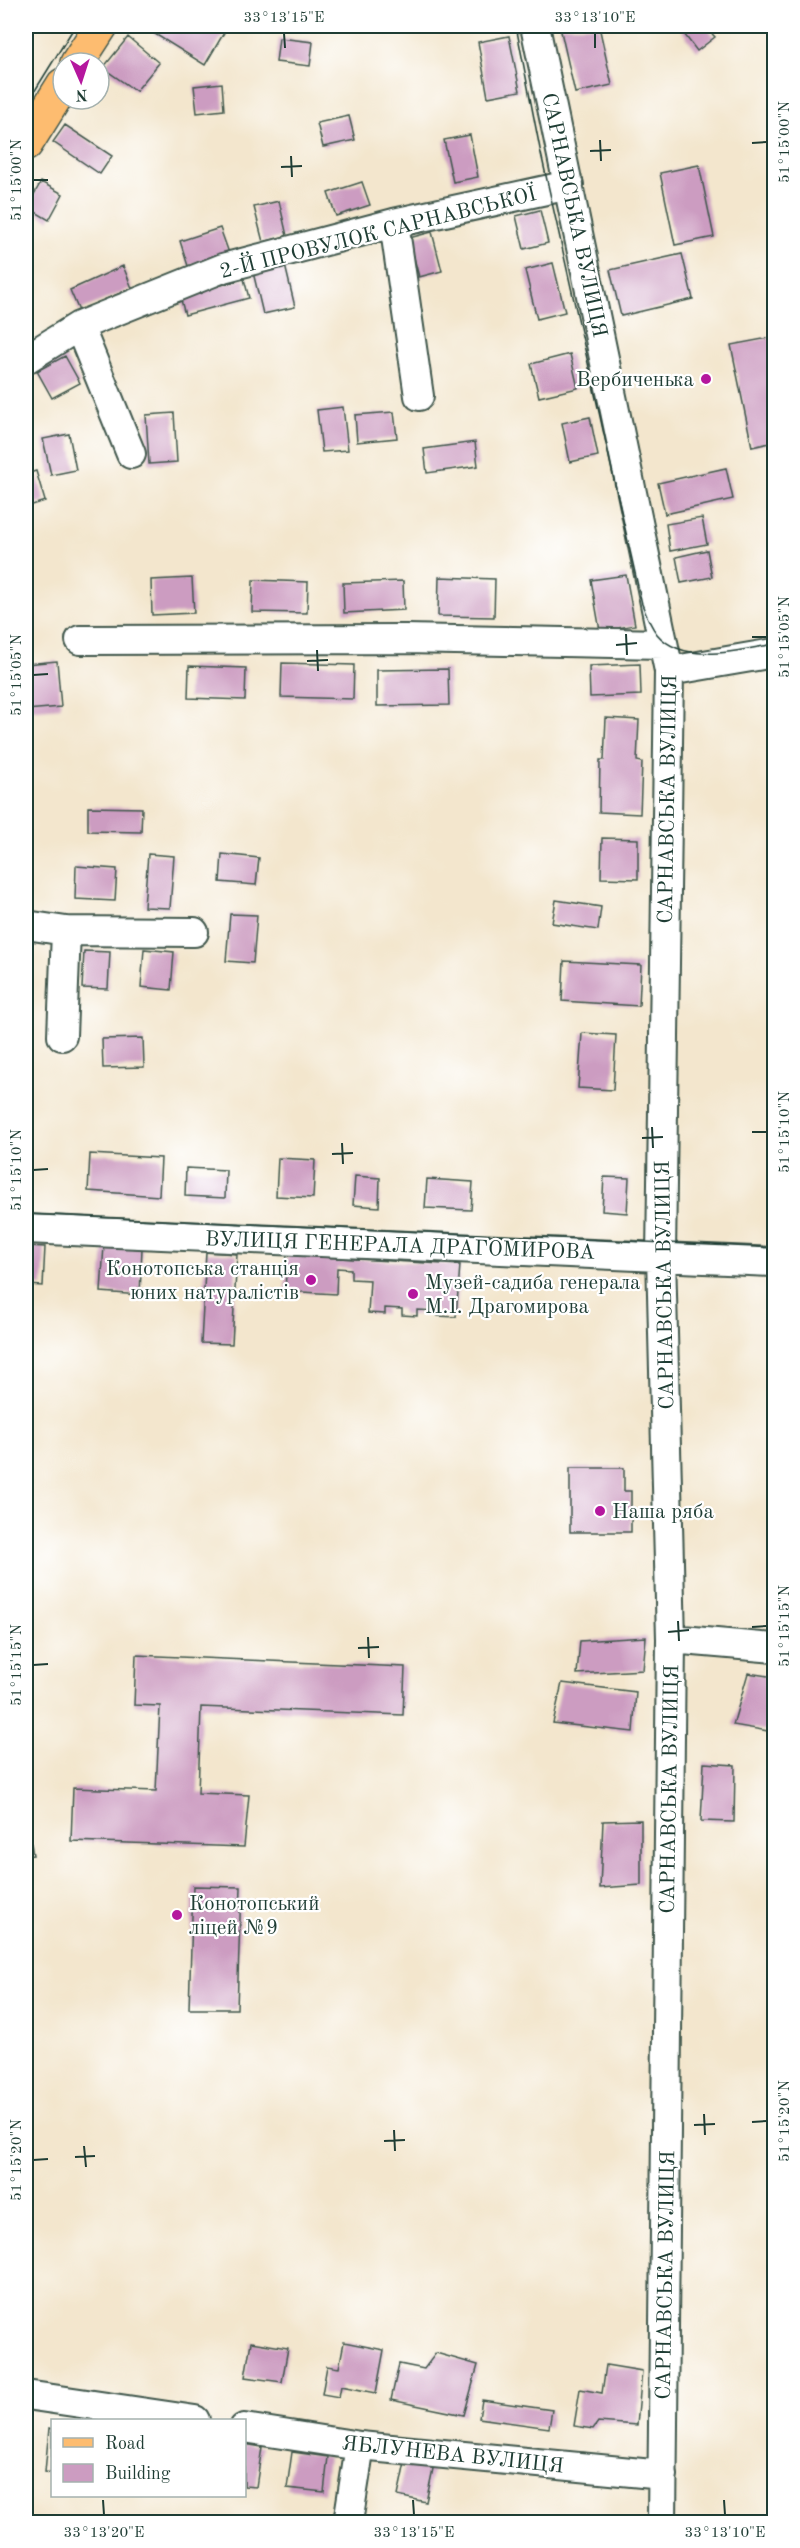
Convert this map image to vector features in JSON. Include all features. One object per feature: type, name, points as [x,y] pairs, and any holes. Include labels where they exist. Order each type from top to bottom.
[{"type":"main road","points":[[85,51],[101,26]]},
{"type":"main road","points":[[26,144],[51,104]]},
{"type":"street","name":"САРНАВСЬКА ВУЛИЦЯ","points":[[535,26],[570,185],[669,671],[661,1256],[671,1639],[662,2523]]},
{"type":"street","name":"2-Й ПРОВУЛОК САРНАВСЬКОЇ","points":[[26,359],[79,326],[224,268],[394,223],[570,185]]},
{"type":"street","points":[[394,223],[419,396]]},
{"type":"street","points":[[79,326],[131,454]]},
{"type":"street","points":[[80,640],[405,639],[663,644]]},
{"type":"street","points":[[669,671],[774,653]]},
{"type":"street","points":[[26,925],[66,931],[194,932]]},
{"type":"street","points":[[62,1036],[66,931]]},
{"type":"street","name":"ВУЛИЦЯ ГЕНЕРАЛА ДРАГОМИРОВА","points":[[26,1229],[774,1262]]},
{"type":"street","points":[[671,1639],[774,1648]]},
{"type":"street","points":[[26,2395],[182,2419]]},
{"type":"street","name":"ЯБЛУНЕВА ВУЛИЦЯ","points":[[246,2428],[360,2445],[663,2475]]},
{"type":"street","points":[[348,2523],[360,2445]]},
{"type":"building","points":[[142,26],[228,26],[205,65]]},
{"type":"building","points":[[599,26],[612,85],[575,93],[560,27]]},
{"type":"building","points":[[678,26],[705,26],[715,37],[697,51]]},
{"type":"building","points":[[509,36],[520,91],[488,97],[478,42]]},
{"type":"building","points":[[128,37],[159,63],[136,91],[111,74],[111,58]]},
{"type":"building","points":[[279,38],[313,42],[310,66],[276,62]]},
{"type":"building","points":[[222,83],[224,110],[197,113],[194,86]]},
{"type":"building","points":[[349,116],[355,140],[323,147],[317,123]]},
{"type":"building","points":[[65,125],[112,156],[100,174],[53,142]]},
{"type":"building","points":[[470,135],[478,177],[453,182],[444,140]]},
{"type":"building","points":[[699,165],[714,237],[675,245],[660,173]]},
{"type":"building","points":[[41,182],[63,194],[49,220],[27,207]]},
{"type":"building","points":[[362,182],[370,205],[336,216],[328,193]]},
{"type":"building","points":[[279,201],[287,236],[263,242],[254,207]]},
{"type":"building","points":[[540,210],[548,243],[524,249],[516,216]]},
{"type":"building","points":[[220,228],[229,253],[188,266],[180,241]]},
{"type":"building","points":[[432,232],[442,271],[419,277],[409,238]]},
{"type":"building","points":[[682,254],[693,299],[621,316],[610,270]]},
{"type":"building","points":[[553,263],[565,312],[537,319],[525,270]]},
{"type":"building","points":[[285,265],[295,307],[263,314],[253,272]]},
{"type":"building","points":[[123,266],[132,288],[79,311],[70,290]]},
{"type":"building","points":[[244,279],[249,298],[185,315],[180,296]]},
{"type":"building","points":[[774,337],[774,442],[752,447],[731,345]]},
{"type":"building","points":[[570,354],[578,388],[539,397],[531,364]]},
{"type":"building","points":[[65,356],[80,383],[52,398],[37,371]]},
{"type":"building","points":[[343,407],[348,450],[322,452],[317,410]]},
{"type":"building","points":[[394,412],[397,438],[357,442],[355,415]]},
{"type":"building","points":[[174,413],[177,462],[149,464],[146,415]]},
{"type":"building","points":[[590,417],[598,456],[570,462],[562,423]]},
{"type":"building","points":[[69,434],[76,470],[51,475],[43,439]]},
{"type":"building","points":[[475,442],[478,466],[427,473],[424,449]]},
{"type":"building","points":[[726,468],[733,499],[665,514],[658,483]]},
{"type":"building","points":[[36,471],[45,501],[26,507],[26,474]]},
{"type":"building","points":[[702,518],[707,544],[670,551],[666,524]]},
{"type":"building","points":[[707,550],[712,577],[681,583],[676,557]]},
{"type":"building","points":[[626,575],[635,625],[600,631],[591,580]]},
{"type":"building","points":[[439,577],[495,579],[494,617],[438,616]]},
{"type":"building","points":[[192,578],[194,613],[152,615],[151,580]]},
{"type":"building","points":[[253,580],[308,582],[307,613],[252,612]]},
{"type":"building","points":[[403,581],[404,610],[344,613],[343,583]]},
{"type":"building","points":[[57,661],[61,707],[26,710],[26,664]]},
{"type":"building","points":[[282,663],[354,665],[353,699],[281,697]]},
{"type":"building","points":[[640,664],[641,695],[590,697],[589,666]]},
{"type":"building","points":[[189,666],[246,668],[245,700],[188,698]]},
{"type":"building","points":[[448,669],[449,705],[377,706],[377,670]]},
{"type":"building","points":[[606,718],[639,720],[637,761],[642,762],[640,814],[599,812],[600,760],[604,760]]},
{"type":"building","points":[[88,807],[142,808],[141,832],[88,831]]},
{"type":"building","points":[[602,838],[638,839],[638,879],[601,878]]},
{"type":"building","points":[[148,854],[174,856],[170,908],[144,907]]},
{"type":"building","points":[[222,854],[259,858],[256,885],[220,882]]},
{"type":"building","points":[[76,866],[117,869],[115,901],[75,899]]},
{"type":"building","points":[[556,900],[601,907],[598,930],[552,923]]},
{"type":"building","points":[[230,914],[257,915],[253,963],[226,961]]},
{"type":"building","points":[[144,949],[174,952],[171,990],[141,987]]},
{"type":"building","points":[[84,951],[110,952],[108,989],[82,988]]},
{"type":"building","points":[[564,961],[641,965],[639,1006],[562,1001]]},
{"type":"building","points":[[582,1033],[616,1035],[613,1090],[578,1088]]},
{"type":"building","points":[[143,1038],[144,1067],[103,1068],[102,1039]]},
{"type":"building","points":[[90,1154],[161,1158],[159,1196],[88,1191]]},
{"type":"building","points":[[278,1158],[315,1160],[313,1198],[276,1196]]},
{"type":"building","points":[[186,1168],[226,1170],[225,1198],[185,1196]]},
{"type":"building","points":[[355,1176],[380,1178],[379,1207],[353,1205]]},
{"type":"building","points":[[604,1177],[629,1178],[627,1213],[602,1211]]},
{"type":"building","points":[[427,1179],[473,1182],[471,1210],[425,1208]]},
{"type":"building","points":[[104,1245],[142,1248],[140,1295],[101,1292]]},
{"type":"building","points":[[26,1246],[45,1247],[43,1286],[26,1285]]},
{"type":"building","points":[[206,1252],[237,1254],[232,1344],[201,1343]]},
{"type":"building","name":"Музей-садиба генерала М.І. Драгомирова","points":[[287,1255],[460,1265],[456,1317],[438,1316],[438,1311],[417,1310],[417,1316],[402,1315],[402,1309],[385,1308],[385,1314],[368,1313],[370,1280],[351,1279],[351,1269],[337,1268],[336,1294],[285,1291]]},
{"type":"building","name":"Наша ряба","points":[[570,1468],[624,1468],[624,1491],[631,1491],[631,1532],[570,1532]]},
{"type":"building","points":[[646,1637],[643,1670],[577,1674],[580,1641]]},
{"type":"building","points":[[136,1655],[405,1667],[403,1715],[201,1707],[198,1793],[249,1795],[244,1847],[71,1841],[73,1788],[156,1791],[160,1706],[134,1705]]},
{"type":"building","points":[[748,1673],[774,1677],[774,1732],[733,1725]]},
{"type":"building","points":[[562,1683],[636,1692],[633,1732],[553,1723]]},
{"type":"building","points":[[704,1763],[735,1765],[734,1822],[701,1821]]},
{"type":"building","points":[[641,1820],[641,1885],[600,1888],[603,1821]]},
{"type":"building","points":[[30,1837],[33,1855],[26,1856],[26,1838]]},
{"type":"building","points":[[193,1886],[241,1887],[237,2009],[189,2009]]},
{"type":"building","points":[[251,2342],[288,2348],[282,2382],[245,2377]]},
{"type":"building","points":[[344,2342],[384,2350],[376,2393],[341,2386],[339,2397],[322,2394],[327,2366],[339,2368]]},
{"type":"building","points":[[436,2353],[478,2365],[464,2415],[391,2400],[399,2364],[424,2369]]},
{"type":"building","points":[[606,2365],[642,2371],[637,2425],[598,2422],[593,2429],[574,2426],[580,2389],[602,2393]]},
{"type":"building","points":[[482,2400],[552,2410],[549,2428],[479,2418]]},
{"type":"building","points":[[49,2428],[51,2429],[51,2473],[45,2472]]},
{"type":"building","points":[[246,2444],[262,2447],[256,2487],[246,2486]]},
{"type":"building","points":[[292,2452],[328,2457],[324,2492],[287,2488]]},
{"type":"building","points":[[406,2458],[434,2464],[426,2502],[398,2496]]},
{"type":"tram line","points":[[26,105],[75,26]]},
{"type":"tram line","points":[[516,26],[540,149],[642,604],[647,616],[657,634],[668,644],[682,650],[697,653],[729,652],[774,644]]},
{"type":"tram line","points":[[26,1214],[774,1248]]},
{"type":"place","name":"Вербиченька","points":[[706,379]]},
{"type":"place","name":"Конотопська станція юних натуралістів","points":[[311,1280]]},
{"type":"place","name":"Музей-садиба генерала М.І. Драгомирова","points":[[413,1294]]},
{"type":"place","name":"Наша ряба","points":[[600,1511]]},
{"type":"place","name":"Конотопський ліцей №9","points":[[177,1915]]}]
